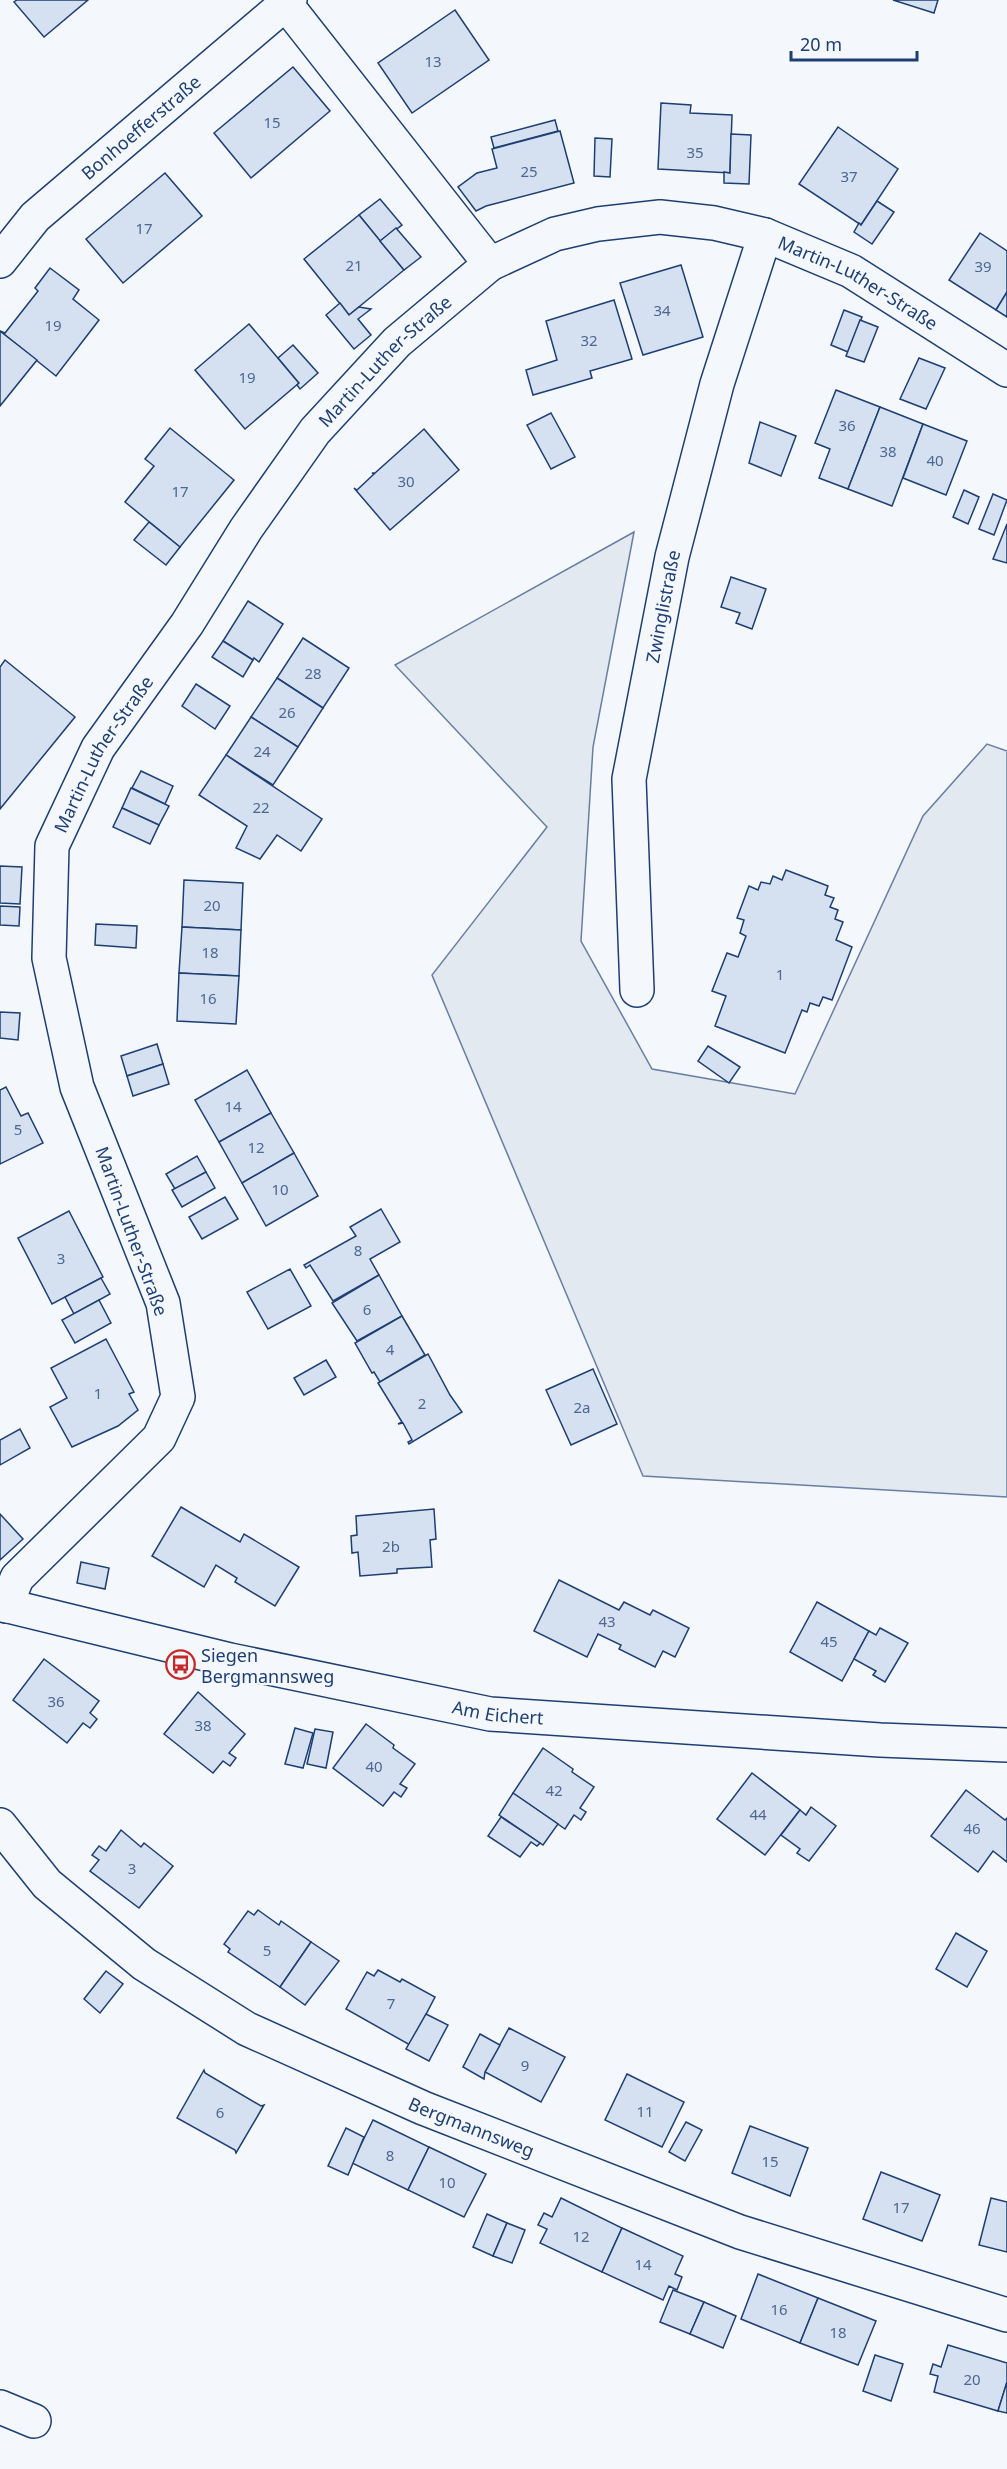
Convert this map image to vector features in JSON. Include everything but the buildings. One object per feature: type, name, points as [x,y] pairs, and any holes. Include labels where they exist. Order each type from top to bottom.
[{"type":"street","name":"Bonhoefferstraße","points":[[0,261],[35,217],[287,2]]},
{"type":"street","points":[[287,2],[490,264]]},
{"type":"street","name":"Martin-Luther-Straße","points":[[3,1605],[17,1578],[159,1438],[178,1397],[163,1303],[77,1087],[49,958],[52,846],[98,748],[187,624],[246,529],[315,431],[397,342],[490,264],[555,234],[598,224],[660,217],[714,223],[765,235],[851,270],[1007,370]]},
{"type":"street","name":"Zwinglistraße","points":[[637,990],[629,779],[672,557],[717,384],[765,235]]},
{"type":"street","name":"Am Eichert","points":[[3,1605],[230,1660],[490,1714],[880,1740],[1007,1745]]},
{"type":"street","name":"Bergmannsweg","points":[[0,1825],[47,1884],[144,1964],[247,2030],[423,2108],[740,2232],[1007,2315]]},
{"type":"street","points":[[0,2407],[34,2421]]},
{"type":"shaded area","points":[[634,532],[593,747],[581,941],[652,1069],[795,1094],[923,816],[987,744],[1007,751],[1007,1497],[643,1476],[432,975],[547,827],[395,665]]},
{"type":"place","name":"Siegen Bergmannsweg","points":[[180,1665]]}]
